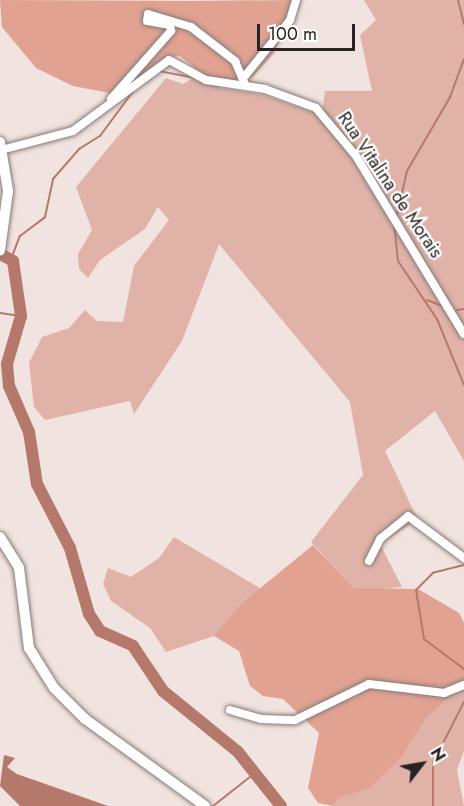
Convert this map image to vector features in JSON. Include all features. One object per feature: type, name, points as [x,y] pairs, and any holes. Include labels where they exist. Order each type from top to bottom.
[{"type":"street","points":[[106,105],[171,31],[170,25],[147,21],[148,14],[191,27],[245,81],[290,20],[296,0]]},
{"type":"street","name":"Rua Vitalina de Morais","points":[[3,146],[65,135],[169,60],[206,80],[245,81],[316,108],[338,130],[445,295],[464,334]]},
{"type":"street","points":[[0,248],[8,191],[3,146]]},
{"type":"street","points":[[369,561],[380,539],[408,516],[464,558]]},
{"type":"street","points":[[0,537],[19,567],[29,648],[54,688],[86,719],[205,806]]},
{"type":"street","points":[[230,710],[261,719],[295,720],[369,684],[444,693],[464,685]]},
{"type":"shaded area","points":[[0,0],[296,0],[274,53],[253,77],[223,82],[220,88],[180,56],[167,57],[115,94],[73,86],[36,68],[2,27]]},
{"type":"shaded area","points":[[364,0],[464,0],[464,461],[435,411],[385,451],[418,520],[380,544],[402,587],[380,589],[354,588],[311,542],[363,475],[350,402],[219,244],[182,341],[134,414],[130,401],[45,420],[34,407],[29,363],[42,337],[69,328],[85,310],[97,321],[123,322],[134,266],[169,220],[158,207],[145,229],[100,260],[88,278],[79,269],[78,254],[92,230],[76,187],[166,78],[183,84],[199,75],[220,88],[263,95],[322,115],[325,91],[372,91],[360,35],[376,20]]},
{"type":"shaded area","points":[[174,537],[260,588],[214,636],[166,652],[150,628],[111,601],[103,584],[108,568],[131,577],[159,558]]},
{"type":"shaded area","points":[[313,545],[354,588],[418,589],[459,613],[464,623],[464,684],[426,719],[401,758],[370,788],[339,798],[334,806],[318,803],[308,788],[319,733],[283,699],[263,696],[250,686],[239,651],[214,636],[241,604]]},
{"type":"shaded area","points":[[464,684],[464,751],[457,770],[464,806],[334,806],[339,798],[370,787],[401,758],[426,719]]},
{"type":"shaded area","points":[[4,755],[15,758],[7,767],[17,774],[108,806],[20,806],[0,786]]},
{"type":"waterway","points":[[458,0],[464,24]]},
{"type":"waterway","points":[[397,215],[407,171],[450,97],[464,59]]},
{"type":"waterway","points":[[159,71],[194,78]]},
{"type":"waterway","points":[[11,259],[20,236],[45,217],[53,179],[79,149],[100,136],[134,90]]},
{"type":"waterway","points":[[394,223],[398,261],[437,319],[464,385]]},
{"type":"waterway","points":[[0,254],[13,261],[21,316],[7,364],[9,386],[29,432],[37,484],[70,548],[89,614],[100,631],[133,646],[163,691],[238,752],[281,806]]},
{"type":"waterway","points":[[427,300],[444,307]]},
{"type":"waterway","points":[[457,310],[464,309]]},
{"type":"waterway","points":[[0,313],[21,316]]},
{"type":"waterway","points":[[464,565],[433,573],[416,590],[424,639],[464,669]]},
{"type":"waterway","points":[[433,806],[433,763],[464,702]]},
{"type":"waterway","points":[[213,806],[255,773]]}]
